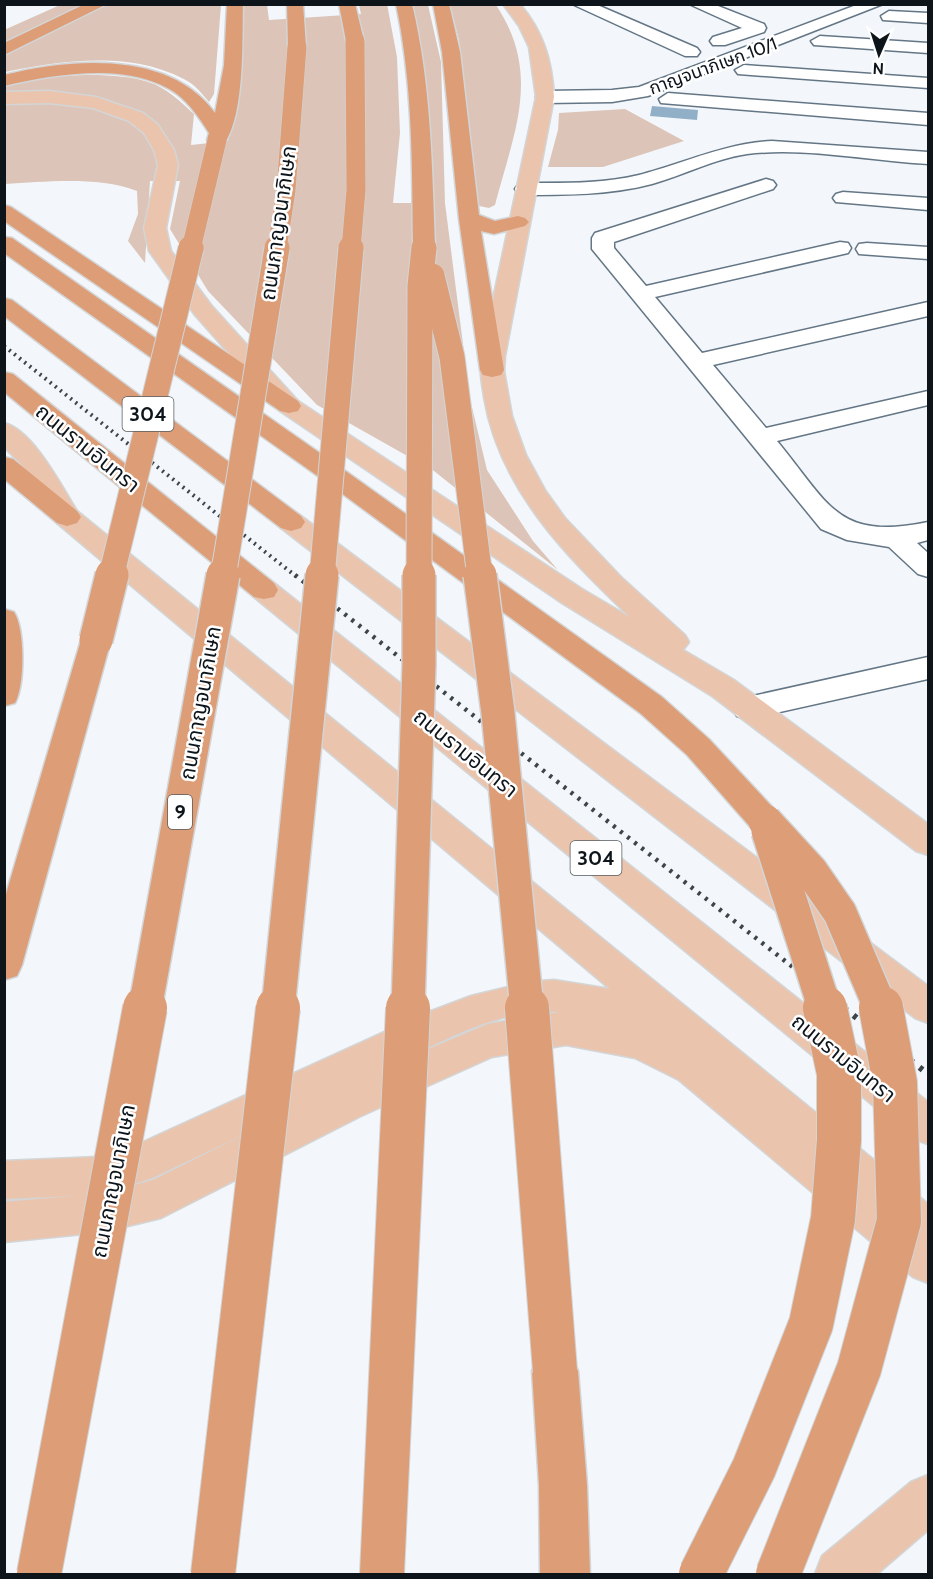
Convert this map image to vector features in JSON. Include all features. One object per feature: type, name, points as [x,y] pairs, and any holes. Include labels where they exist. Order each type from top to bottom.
[{"type":"highway","points":[[4,50],[99,4]]},
{"type":"highway","points":[[4,965],[106,604],[228,102],[233,64],[235,4]]},
{"type":"highway","name":"ถนนกาญจนาภิเษก","points":[[39,1575],[134,1071],[241,474],[286,190],[297,46],[295,4]]},
{"type":"highway","points":[[213,1575],[274,1046],[332,491],[356,190],[355,41],[347,4]]},
{"type":"highway","points":[[382,1575],[412,904],[419,665],[420,286],[424,246],[420,103],[415,53],[404,4]]},
{"type":"highway","points":[[441,4],[452,52],[469,219],[492,370]]},
{"type":"highway","points":[[4,81],[68,69],[110,70],[141,75],[178,86],[193,97],[218,136]]},
{"type":"highway","points":[[4,211],[289,406]]},
{"type":"highway","points":[[469,219],[494,228],[518,222]]},
{"type":"highway","points":[[4,243],[651,705],[698,747],[811,871],[840,913],[880,1003],[895,1083],[899,1164],[898,1221],[859,1369],[778,1575]]},
{"type":"highway","points":[[424,246],[452,357],[498,713],[536,1105],[563,1485],[565,1575]]},
{"type":"highway","name":"304","points":[[4,305],[291,522]]},
{"type":"highway","name":"ถนนรามอินทรา","points":[[4,379],[264,590]]},
{"type":"highway","points":[[4,465],[67,517]]},
{"type":"highway","points":[[4,619],[7,666],[4,695]]},
{"type":"highway","points":[[701,1575],[754,1468],[811,1324],[833,1218],[839,1140],[839,1073],[824,1005],[765,821]]},
{"type":"main road","points":[[511,4],[537,41],[543,63],[545,97],[518,222],[492,370],[502,426],[533,497],[558,530],[605,578],[723,688],[928,842]]},
{"type":"main road","points":[[4,98],[69,98],[115,108],[136,117],[151,129],[164,150],[168,165],[155,228],[160,251],[203,309],[289,406],[562,590],[723,688]]},
{"type":"main road","points":[[4,431],[32,461],[67,517],[928,1230]]},
{"type":"main road","name":"304","points":[[291,522],[928,1007]]},
{"type":"main road","name":"ถนนรามอินทรา","points":[[264,590],[928,1126]]},
{"type":"main road","points":[[4,1180],[98,1176],[138,1164],[439,1024],[511,998],[544,996],[603,1002],[633,1011],[702,1043]]},
{"type":"main road","points":[[4,1222],[64,1219],[136,1206],[161,1198],[347,1102],[488,1041],[566,1028],[640,1042],[693,1068],[928,1262]]},
{"type":"main road","points":[[840,1575],[928,1499]]},
{"type":"street","name":"กาญจนาภิเษก 10/1","points":[[580,4],[691,52],[690,57],[712,67]]},
{"type":"street","points":[[697,4],[758,28]]},
{"type":"street","name":"กาญจนาภิเษก 10/1","points":[[545,97],[612,96],[642,92],[875,4]]},
{"type":"street","points":[[890,16],[928,18]]},
{"type":"street","points":[[691,52],[777,21]]},
{"type":"street","points":[[678,27],[713,43]]},
{"type":"street","points":[[820,41],[928,48]]},
{"type":"street","points":[[744,70],[928,83]]},
{"type":"street","points":[[668,99],[928,119]]},
{"type":"street","points":[[525,189],[608,187],[630,183],[660,175],[720,152],[751,147],[801,148],[928,158]]},
{"type":"street","points":[[766,185],[603,238],[603,249],[699,361],[831,523],[863,537],[898,540],[928,531]]},
{"type":"street","points":[[843,198],[928,204]]},
{"type":"street","points":[[640,294],[840,248]]},
{"type":"street","points":[[867,249],[928,253]]},
{"type":"street","points":[[699,361],[928,309]]},
{"type":"street","points":[[762,437],[928,398]]},
{"type":"street","points":[[898,540],[928,568]]},
{"type":"street","points":[[748,708],[928,668]]},
{"type":"shaded area","points":[[387,4],[397,57],[400,133],[393,203],[429,203],[429,113],[411,5],[428,5],[441,62],[445,203],[470,399],[487,470],[533,541],[558,570],[434,471],[317,405],[208,291],[170,229],[180,181],[150,181],[145,263],[128,241],[138,214],[137,191],[122,186],[88,182],[54,181],[5,184],[5,85],[56,76],[97,75],[133,78],[161,87],[194,114],[191,145],[228,141],[236,111],[241,5],[267,5],[269,20],[361,14],[359,5]]},
{"type":"shaded area","points":[[60,5],[221,5],[214,94],[209,102],[192,84],[168,72],[146,65],[122,62],[74,61],[5,72],[4,30]]},
{"type":"shaded area","points":[[450,5],[496,5],[510,30],[518,55],[521,79],[516,128],[495,205],[489,208],[474,205],[459,40]]},
{"type":"shaded area","points":[[625,109],[684,141],[603,167],[548,167],[558,130],[559,113]]},
{"type":"water","points":[[652,106],[698,110],[697,120],[650,116]]},
{"type":"railway","points":[[4,346],[297,577]]},
{"type":"railway","points":[[295,575],[846,1009]]},
{"type":"railway","points":[[844,1008],[928,1074]]}]
